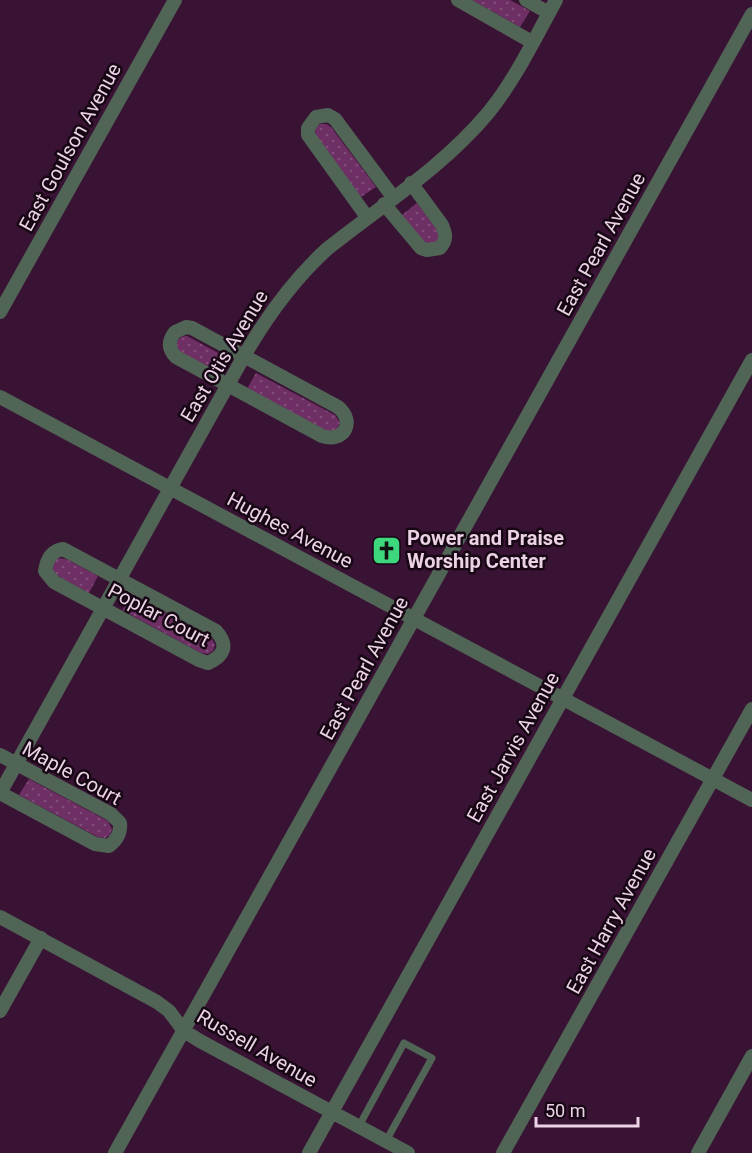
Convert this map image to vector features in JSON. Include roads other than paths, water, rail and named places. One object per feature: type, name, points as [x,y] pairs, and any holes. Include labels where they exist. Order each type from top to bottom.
[{"type":"street","name":"East Goulson Avenue","points":[[0,312],[175,0]]},
{"type":"street","points":[[458,0],[532,42]]},
{"type":"street","points":[[526,0],[549,13]]},
{"type":"street","name":"East Otis Avenue","points":[[0,793],[227,386],[278,302],[309,265],[444,158],[488,113],[501,95],[556,0]]},
{"type":"street","name":"East Pearl Avenue","points":[[115,1153],[752,14]]},
{"type":"street","points":[[367,217],[308,135],[308,128],[316,117],[328,115],[335,119],[422,248],[427,250],[440,248],[446,239],[446,232],[411,183]]},
{"type":"street","points":[[180,328],[192,328],[244,356],[338,407],[346,415],[346,428],[338,437],[322,436],[227,386],[176,357],[170,348],[172,336],[180,328]]},
{"type":"street","name":"East Jarvis Avenue","points":[[309,1153],[752,360]]},
{"type":"street","name":"Hughes Avenue","points":[[0,397],[752,800]]},
{"type":"street","name":"Poplar Court","points":[[63,549],[120,579],[216,631],[225,644],[223,651],[216,659],[208,663],[199,660],[54,582],[45,571],[50,556],[56,550],[63,549]]},
{"type":"street","name":"East Harry Avenue","points":[[504,1153],[752,709]]},
{"type":"street","name":"Maple Court","points":[[0,754],[111,814],[120,823],[119,834],[116,841],[109,846],[95,844],[0,793]]},
{"type":"street","name":"Russell Avenue","points":[[0,917],[158,1002],[169,1011],[184,1030],[200,1041],[408,1153]]},
{"type":"street","points":[[0,1011],[41,938]]},
{"type":"street","points":[[698,1153],[752,1056]]},
{"type":"lane","points":[[359,1126],[404,1043],[432,1058],[386,1141]]},
{"type":"place","name":"Power and Praise Worship Center","points":[[386,550]]}]
